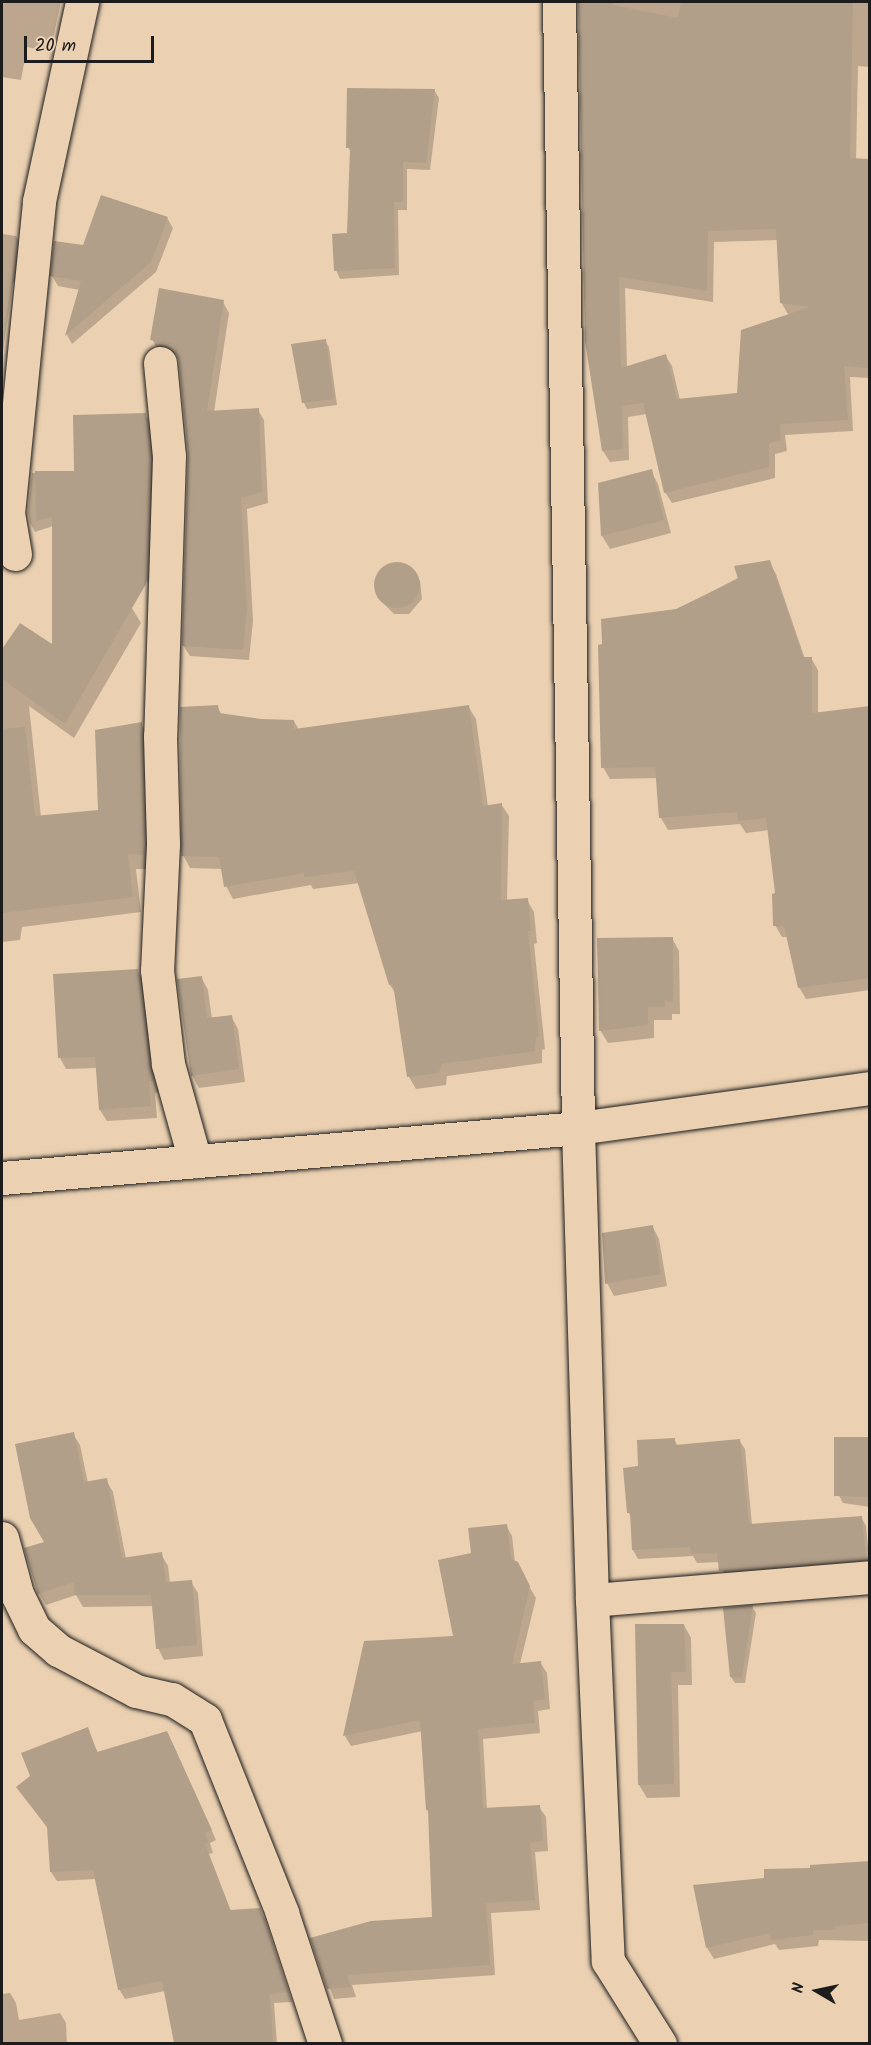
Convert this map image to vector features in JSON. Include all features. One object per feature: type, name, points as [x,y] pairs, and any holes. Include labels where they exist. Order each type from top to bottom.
[{"type":"street","points":[[15,554],[8,513],[39,201],[82,2]]},
{"type":"street","points":[[559,2],[578,1128],[592,1600],[608,1961],[660,2043]]},
{"type":"street","points":[[160,363],[169,456],[160,736],[163,844],[157,970],[168,1064],[195,1161]]},
{"type":"street","points":[[2,1178],[578,1128],[870,1088]]},
{"type":"street","points":[[2,1538],[17,1594],[34,1629],[68,1655],[136,1691],[172,1700],[205,1720],[282,1913],[325,2043]]},
{"type":"street","points":[[592,1600],[870,1577]]},
{"type":"building","points":[[578,2],[613,2],[613,5],[678,18],[681,2],[853,2],[850,158],[870,159],[870,360],[867,368],[844,366],[848,420],[780,424],[781,440],[769,443],[769,467],[664,493],[643,403],[622,406],[623,449],[602,451],[585,341]],"holes":[[[776,229],[780,303],[810,307],[741,330],[737,393],[677,399],[666,354],[621,368],[619,277],[707,291],[708,231]]]},
{"type":"building","points":[[347,88],[435,89],[426,163],[403,162],[403,202],[394,202],[395,268],[334,271],[332,234],[347,233],[350,148],[346,148]]},
{"type":"building","points":[[101,195],[168,217],[151,262],[65,336],[81,281],[50,276],[54,241],[83,245]]},
{"type":"building","points":[[159,288],[224,300],[207,411],[259,408],[262,492],[241,498],[247,609],[243,650],[182,646],[188,454],[179,361],[173,345],[150,340]]},
{"type":"building","points":[[326,339],[334,399],[302,403],[291,344]]},
{"type":"building","points":[[146,413],[150,457],[146,584],[65,724],[2,679],[2,649],[20,623],[52,644],[52,517],[36,521],[35,471],[74,471],[73,415]]},
{"type":"building","points":[[652,469],[664,520],[601,536],[598,483]]},
{"type":"building","points":[[770,560],[803,657],[812,657],[812,713],[870,706],[870,978],[798,988],[784,926],[773,926],[772,894],[775,893],[766,818],[738,821],[737,812],[659,818],[655,767],[601,768],[598,645],[602,644],[601,619],[676,609],[738,579],[734,566]]},
{"type":"building","points":[[397,562],[413,569],[420,585],[413,601],[397,608],[381,601],[374,585],[381,569]]},
{"type":"building","points":[[218,705],[219,713],[261,719],[294,720],[294,729],[469,705],[483,806],[502,803],[501,900],[528,898],[531,931],[528,931],[539,1037],[536,1037],[535,1051],[441,1064],[439,1073],[407,1077],[393,984],[389,985],[354,871],[304,877],[304,873],[224,887],[219,857],[181,856],[180,707]]},
{"type":"building","points":[[142,722],[144,855],[128,854],[133,897],[2,913],[2,729],[25,727],[35,816],[98,810],[95,730]]},
{"type":"building","points":[[673,937],[673,1002],[665,1001],[665,1007],[648,1007],[648,1025],[599,1031],[597,938]]},
{"type":"building","points":[[138,969],[153,1081],[149,1081],[151,1106],[99,1110],[95,1057],[58,1058],[53,974]]},
{"type":"building","points":[[202,976],[207,1018],[232,1015],[239,1069],[191,1076],[177,979]]},
{"type":"building","points":[[653,1225],[661,1274],[605,1284],[602,1233]]},
{"type":"building","points":[[74,1432],[84,1482],[107,1478],[122,1558],[162,1552],[166,1582],[192,1580],[197,1645],[156,1649],[151,1595],[74,1595],[74,1582],[38,1594],[24,1548],[44,1542],[30,1518],[15,1444]]},
{"type":"building","points":[[834,1437],[870,1437],[870,1497],[834,1496]]},
{"type":"building","points":[[675,1438],[675,1445],[740,1439],[749,1524],[862,1516],[866,1558],[719,1571],[717,1553],[691,1554],[690,1547],[632,1550],[630,1513],[627,1513],[623,1468],[638,1466],[637,1440]]},
{"type":"building","points":[[507,1524],[511,1559],[518,1562],[530,1586],[512,1664],[541,1661],[545,1699],[533,1701],[535,1723],[478,1729],[483,1808],[540,1805],[543,1841],[530,1842],[535,1900],[486,1903],[490,1965],[347,1975],[351,1987],[327,1989],[310,1938],[371,1921],[432,1917],[428,1810],[426,1810],[420,1720],[343,1736],[364,1641],[453,1636],[438,1560],[471,1553],[468,1528]]},
{"type":"building","points":[[753,1605],[742,1678],[730,1677],[723,1608]]},
{"type":"building","points":[[635,1624],[684,1624],[686,1672],[671,1672],[674,1784],[638,1785]]},
{"type":"building","points":[[88,1727],[97,1752],[167,1731],[212,1830],[205,1833],[209,1843],[205,1844],[230,1910],[260,1908],[264,1919],[288,1992],[270,1994],[273,2043],[174,2043],[162,1981],[118,1990],[93,1870],[50,1872],[47,1827],[16,1787],[30,1776],[21,1753]]},
{"type":"building","points":[[870,1861],[870,1923],[835,1926],[836,1930],[813,1930],[813,1935],[771,1940],[770,1933],[706,1948],[693,1885],[764,1878],[764,1869],[810,1868],[810,1865]]}]
